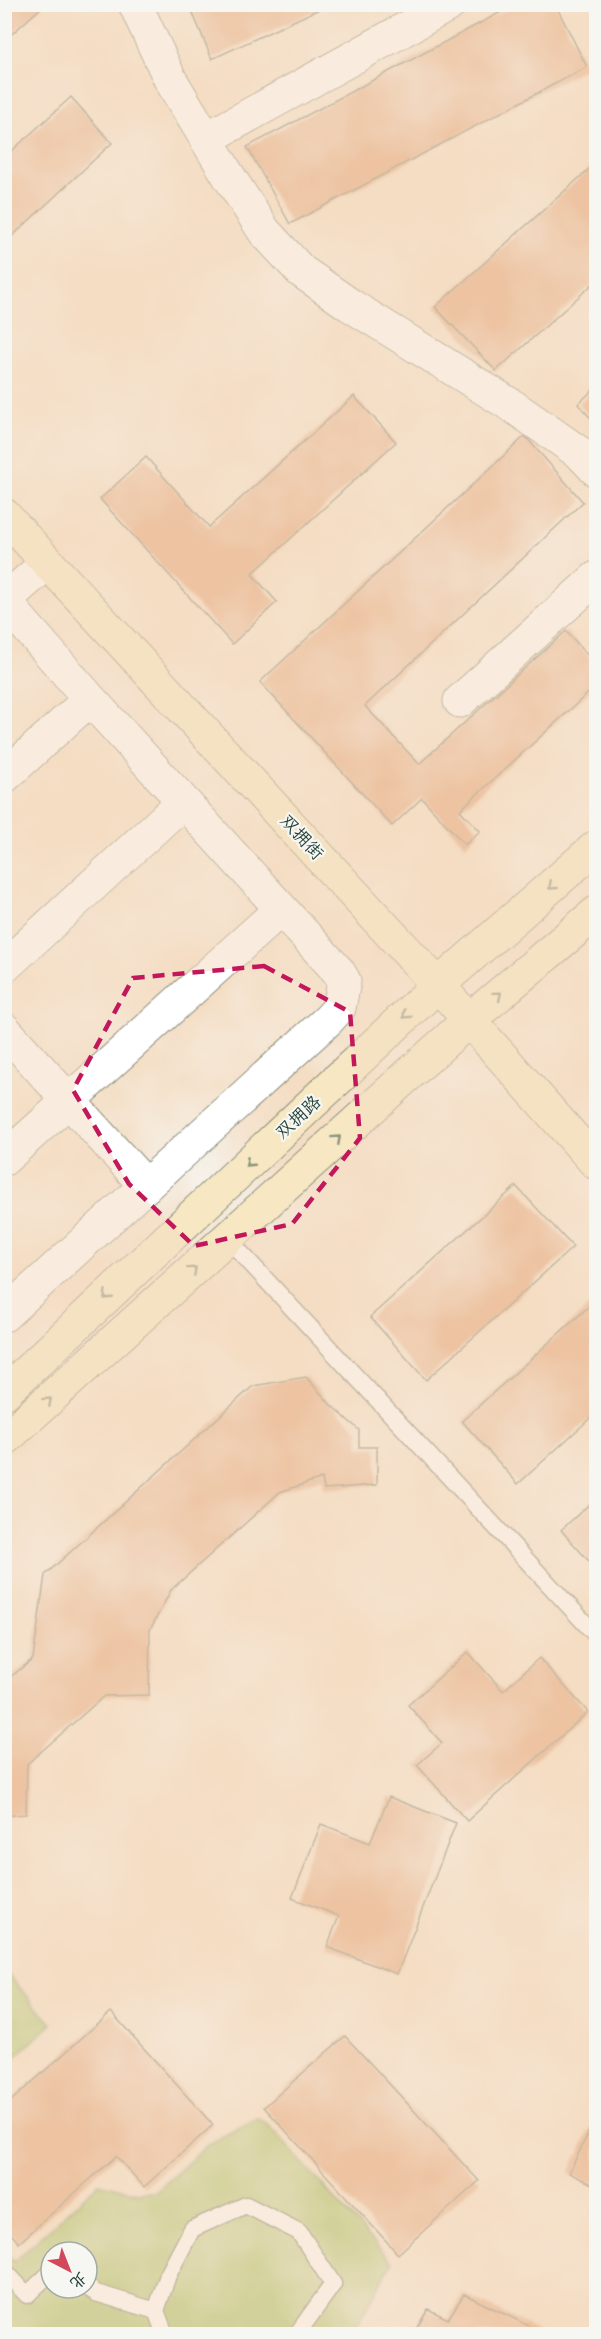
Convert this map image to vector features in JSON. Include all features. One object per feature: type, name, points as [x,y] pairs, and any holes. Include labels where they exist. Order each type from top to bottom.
[{"type":"main road","name":"双拥街","points":[[4,515],[438,985],[597,1163]]},
{"type":"main road","name":"双拥路","points":[[4,1393],[438,985],[597,847]]},
{"type":"main road","points":[[4,1440],[469,1020],[597,913]]},
{"type":"street","points":[[135,4],[171,79],[206,139],[264,231],[301,270],[350,305],[514,407],[581,454],[597,470]]},
{"type":"street","points":[[206,139],[450,4]]},
{"type":"street","points":[[4,1315],[339,1008],[344,981],[90,699],[5,601],[48,562]]},
{"type":"street","points":[[460,701],[597,578]]},
{"type":"street","points":[[4,777],[90,699]]},
{"type":"street","points":[[4,967],[183,802]]},
{"type":"street","points":[[4,1160],[281,909]]},
{"type":"street","points":[[4,1029],[146,1186]]},
{"type":"lane","points":[[228,1239],[597,1635]]},
{"type":"lane","points":[[165,2334],[156,2311],[168,2275],[192,2229],[246,2205],[299,2232],[333,2284],[297,2334]]},
{"type":"lane","points":[[4,2270],[27,2295],[39,2284]]},
{"type":"lane","points":[[99,2294],[156,2311]]},
{"type":"highlighted area","points":[[264,966],[350,1012],[360,1138],[292,1224],[194,1246],[129,1184],[73,1090],[133,978]]},
{"type":"green space","points":[[5,1971],[52,2024],[4,2066]]},
{"type":"green space","points":[[257,2118],[269,2126],[392,2262],[352,2334],[5,2334],[4,2251],[14,2262],[99,2183],[137,2193],[156,2192],[207,2145]]},
{"type":"building","points":[[4,4],[45,4],[4,41]]},
{"type":"building","points":[[189,4],[330,4],[212,59]]},
{"type":"building","points":[[516,4],[555,4],[587,67],[290,224],[247,147]]},
{"type":"building","points":[[71,97],[112,143],[5,243],[5,157]]},
{"type":"building","points":[[596,163],[596,281],[496,371],[435,307]]},
{"type":"building","points":[[596,387],[596,424],[578,404]]},
{"type":"building","points":[[354,396],[396,442],[252,574],[277,602],[232,644],[100,499],[146,457],[209,527]]},
{"type":"building","points":[[525,436],[583,502],[365,706],[419,764],[566,631],[596,664],[596,686],[460,810],[480,831],[465,845],[422,798],[392,826],[260,682]]},
{"type":"building","points":[[516,1186],[573,1247],[426,1380],[370,1317]]},
{"type":"building","points":[[596,1300],[596,1413],[518,1484],[462,1421]]},
{"type":"building","points":[[306,1377],[331,1405],[359,1430],[359,1447],[377,1447],[377,1485],[324,1489],[322,1478],[280,1492],[171,1590],[150,1630],[149,1695],[104,1696],[27,1764],[26,1814],[4,1816],[4,1682],[33,1659],[45,1575],[253,1386]]},
{"type":"building","points":[[596,1498],[596,1569],[561,1530]]},
{"type":"building","points":[[468,1652],[503,1691],[539,1658],[588,1712],[467,1821],[417,1765],[442,1743],[408,1705]]},
{"type":"building","points":[[389,1797],[456,1823],[397,1974],[327,1947],[339,1916],[292,1898],[321,1824],[370,1843]]},
{"type":"building","points":[[111,2012],[213,2125],[144,2187],[116,2156],[19,2243],[4,2226],[4,2107]]},
{"type":"building","points":[[345,2036],[479,2181],[398,2254],[264,2107]]},
{"type":"building","points":[[596,2117],[596,2186],[569,2173]]},
{"type":"building","points":[[464,2294],[539,2331],[537,2334],[413,2334],[428,2309],[448,2319]]}]
